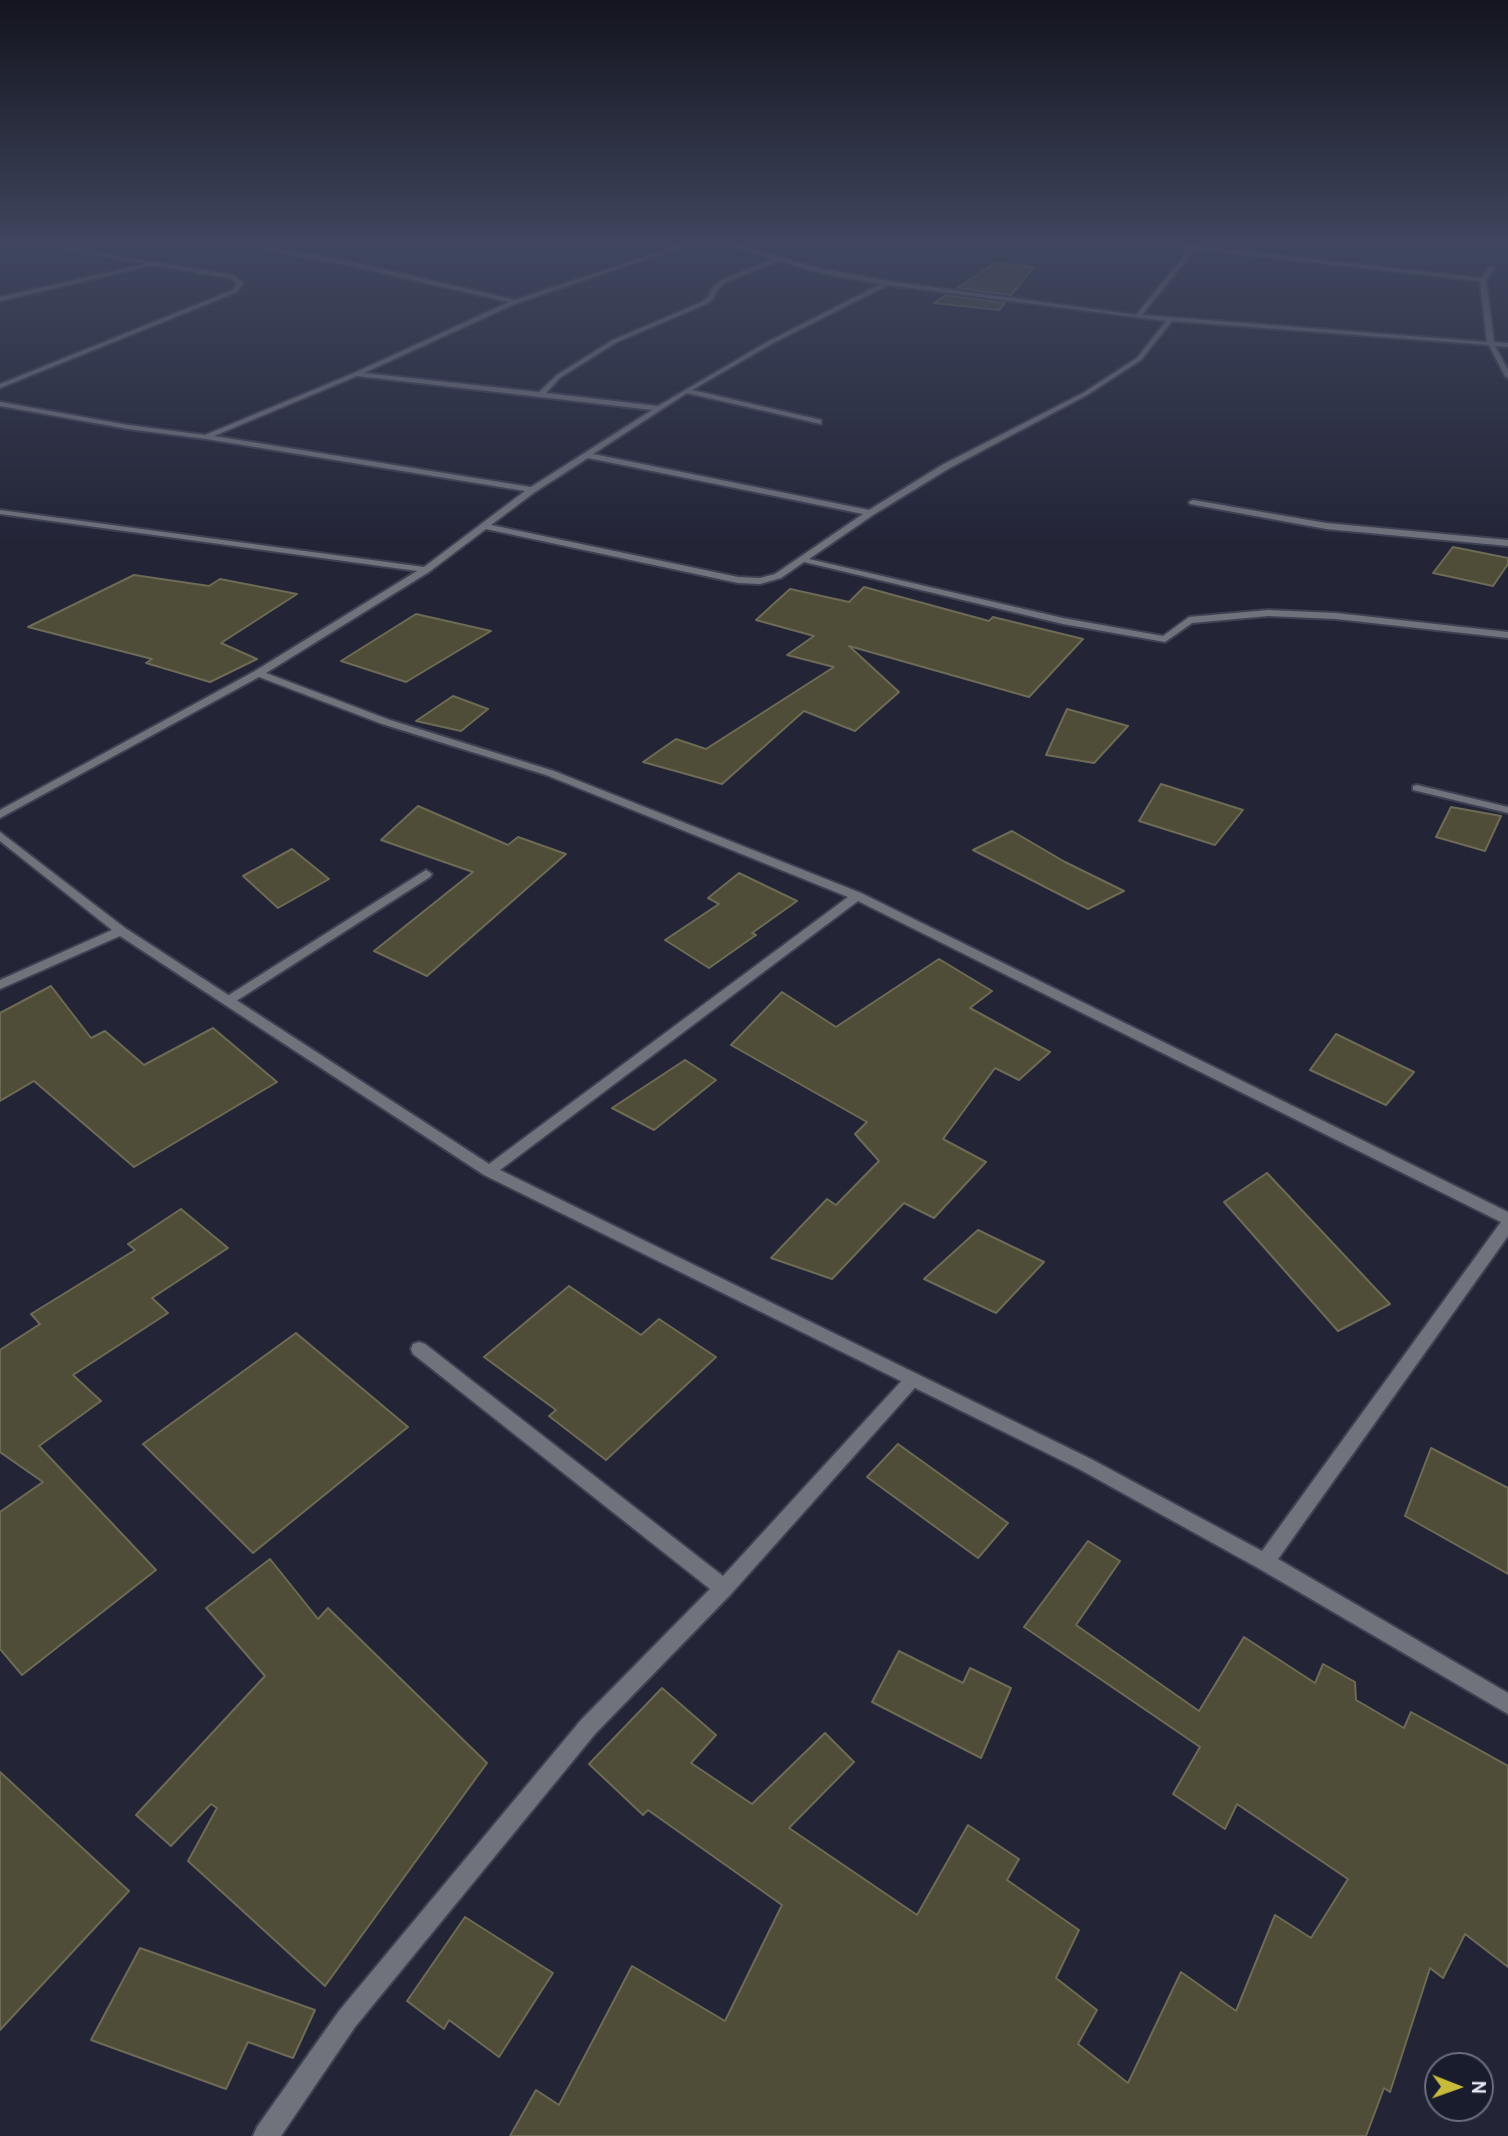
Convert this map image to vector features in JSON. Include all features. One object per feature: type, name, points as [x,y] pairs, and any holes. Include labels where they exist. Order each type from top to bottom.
[{"type":"street","points":[[0,386],[100,346]]},
{"type":"street","points":[[206,437],[419,346]]},
{"type":"street","points":[[540,395],[559,376],[608,346]]},
{"type":"street","points":[[0,815],[258,673],[426,570],[532,489],[657,408],[765,346]]},
{"type":"street","points":[[485,526],[738,580],[760,581],[778,576],[870,513],[945,467],[1085,394],[1139,359],[1150,346]]},
{"type":"street","points":[[1492,346],[1508,376]]},
{"type":"street","points":[[356,374],[657,408]]},
{"type":"street","points":[[686,391],[818,422]]},
{"type":"street","points":[[0,404],[128,428],[206,437],[532,489]]},
{"type":"street","points":[[586,455],[870,513]]},
{"type":"street","points":[[1193,502],[1325,526],[1508,543]]},
{"type":"street","points":[[0,512],[426,570]]},
{"type":"street","points":[[800,559],[1063,621],[1165,639],[1189,620],[1268,613],[1336,616],[1508,635]]},
{"type":"street","points":[[258,673],[386,722],[550,773],[857,896],[1508,1221],[1265,1562]]},
{"type":"street","points":[[1417,788],[1508,810]]},
{"type":"street","points":[[0,835],[121,931],[489,1171],[1085,1465],[1265,1562],[1508,1704]]},
{"type":"street","points":[[228,1000],[426,874]]},
{"type":"street","points":[[489,1171],[857,896]]},
{"type":"street","points":[[0,985],[121,931]]},
{"type":"street","points":[[419,1349],[724,1588]]},
{"type":"street","points":[[267,2136],[347,2019],[580,1738],[724,1588],[912,1381]]},
{"type":"building","points":[[1453,547],[1508,558],[1508,564],[1493,586],[1433,573]]},
{"type":"building","points":[[134,575],[209,586],[220,579],[297,594],[221,643],[257,659],[210,682],[146,663],[152,659],[28,627]]},
{"type":"building","points":[[864,587],[989,621],[993,617],[1083,639],[1029,697],[849,646],[899,692],[855,731],[804,711],[722,784],[643,762],[676,739],[706,749],[834,667],[787,655],[814,636],[756,620],[790,589],[849,602]]},
{"type":"building","points":[[416,614],[491,631],[406,682],[341,661]]},
{"type":"building","points":[[453,696],[488,709],[461,731],[416,721]]},
{"type":"building","points":[[1067,709],[1128,726],[1094,763],[1046,755]]},
{"type":"building","points":[[1161,784],[1243,810],[1215,845],[1139,821]]},
{"type":"building","points":[[418,806],[508,845],[518,837],[566,854],[427,976],[374,951],[473,872],[381,840]]},
{"type":"building","points":[[1451,807],[1501,816],[1485,851],[1436,837]]},
{"type":"building","points":[[1012,831],[1065,862],[1124,891],[1088,909],[973,850]]},
{"type":"building","points":[[292,849],[329,879],[278,908],[243,876]]},
{"type":"building","points":[[739,873],[797,901],[752,933],[756,935],[709,968],[665,940],[719,904],[708,898]]},
{"type":"building","points":[[939,959],[992,991],[970,1008],[1050,1052],[1019,1080],[995,1068],[943,1139],[986,1162],[934,1218],[904,1203],[832,1279],[771,1258],[827,1199],[836,1205],[879,1161],[855,1134],[867,1122],[731,1045],[782,992],[836,1027]]},
{"type":"building","points":[[51,986],[91,1038],[105,1031],[144,1065],[213,1028],[277,1082],[134,1167],[34,1081],[0,1101],[0,1013]]},
{"type":"building","points":[[1336,1034],[1414,1072],[1386,1105],[1310,1070]]},
{"type":"building","points":[[685,1060],[716,1080],[654,1130],[612,1108]]},
{"type":"building","points":[[1267,1173],[1390,1304],[1338,1331],[1224,1202]]},
{"type":"building","points":[[181,1209],[228,1248],[152,1298],[168,1313],[73,1375],[101,1401],[39,1446],[156,1570],[22,1675],[0,1649],[0,1512],[43,1482],[0,1452],[0,1350],[40,1324],[31,1314],[135,1250],[128,1244]]},
{"type":"building","points":[[978,1230],[1044,1262],[996,1313],[924,1279]]},
{"type":"building","points":[[569,1286],[641,1335],[659,1319],[716,1357],[606,1460],[549,1416],[556,1410],[484,1357]]},
{"type":"building","points":[[296,1333],[408,1427],[253,1553],[143,1444]]},
{"type":"building","points":[[898,1444],[1008,1523],[978,1558],[867,1477]]},
{"type":"building","points":[[1431,1448],[1508,1488],[1508,1574],[1405,1516]]},
{"type":"building","points":[[1088,1541],[1120,1561],[1076,1625],[1199,1711],[1244,1637],[1315,1683],[1323,1664],[1355,1682],[1356,1700],[1404,1728],[1411,1712],[1508,1766],[1508,1967],[1465,1934],[1443,1978],[1430,1968],[1390,2092],[1384,2088],[1366,2136],[510,2136],[536,2090],[559,2105],[632,1966],[725,2021],[782,1905],[648,1810],[643,1815],[589,1764],[662,1688],[716,1735],[691,1763],[752,1804],[825,1733],[854,1762],[789,1828],[917,1915],[968,1825],[1019,1859],[1007,1880],[1079,1930],[1056,1978],[1097,2010],[1078,2044],[1128,2083],[1181,1972],[1236,2011],[1275,1915],[1311,1938],[1348,1879],[1237,1804],[1225,1829],[1173,1794],[1200,1747],[1024,1627]]},
{"type":"building","points":[[270,1559],[318,1619],[328,1608],[487,1763],[325,1986],[188,1861],[217,1808],[211,1804],[171,1846],[136,1815],[265,1676],[206,1608]]},
{"type":"building","points":[[899,1651],[963,1683],[970,1668],[1011,1688],[981,1758],[872,1702]]},
{"type":"building","points":[[0,1772],[129,1891],[0,2030]]},
{"type":"building","points":[[465,1917],[553,1973],[499,2057],[449,2020],[444,2029],[407,2001]]},
{"type":"building","points":[[140,1948],[315,2010],[293,2058],[248,2042],[226,2089],[91,2040]]}]
